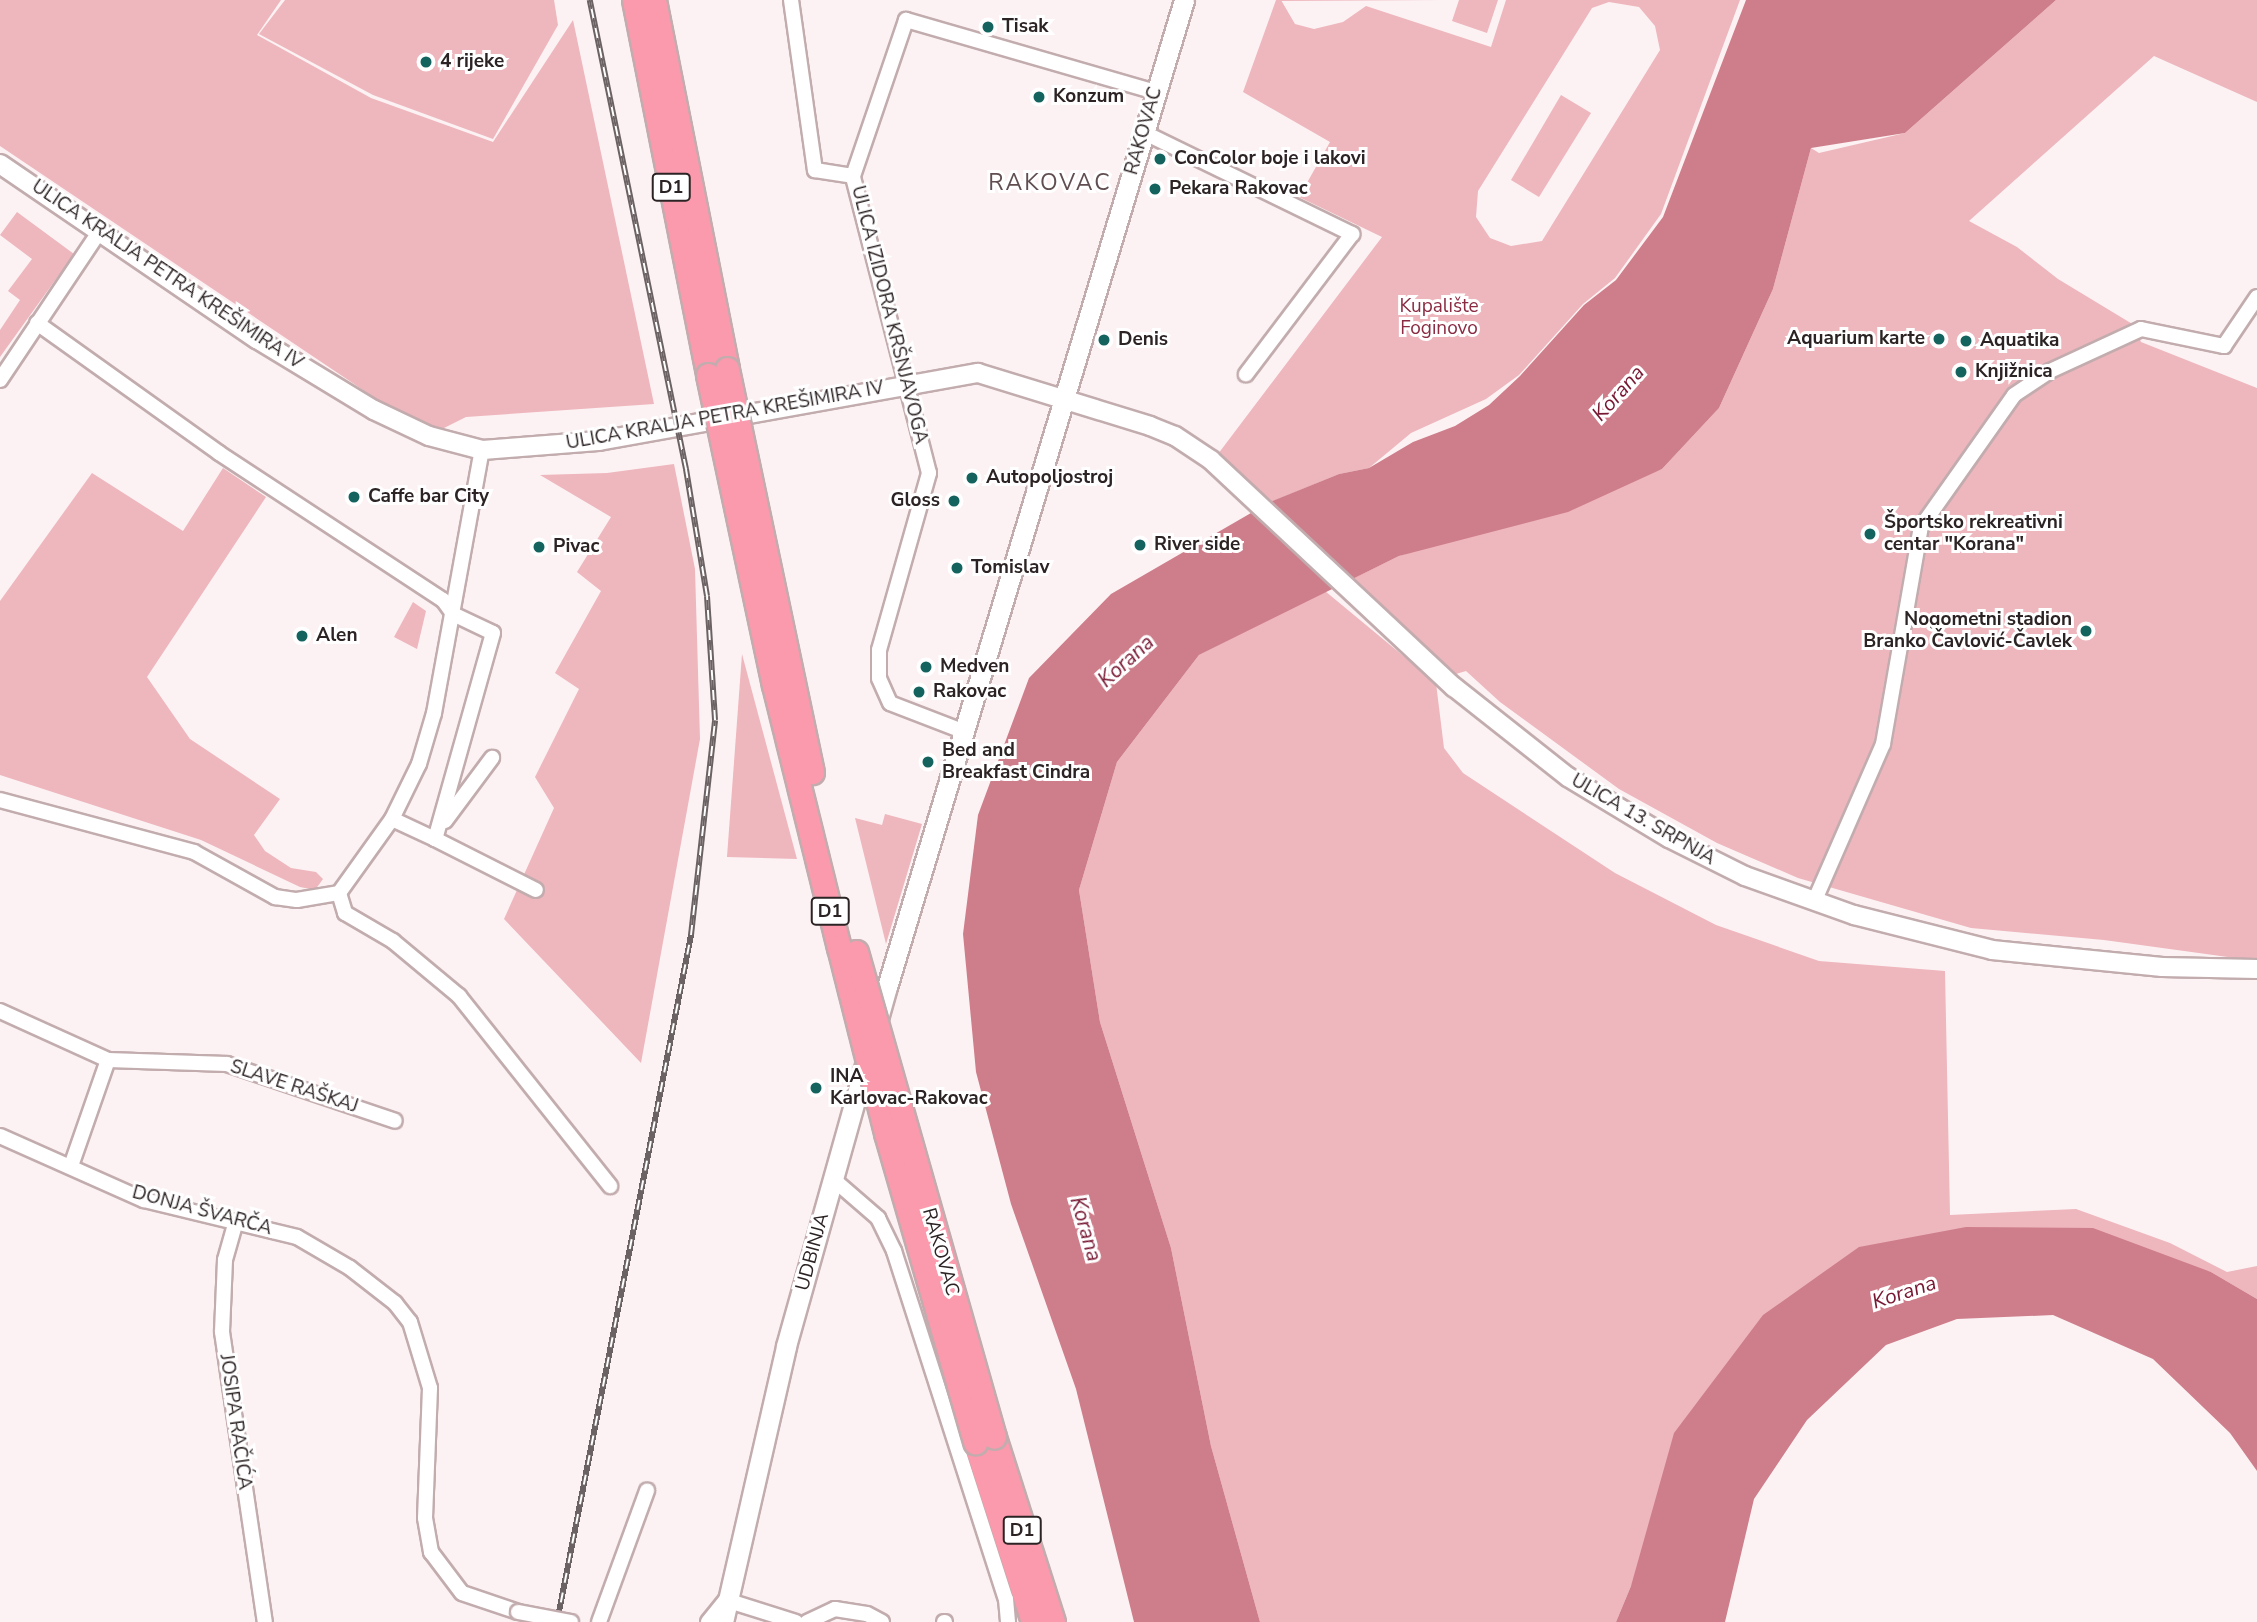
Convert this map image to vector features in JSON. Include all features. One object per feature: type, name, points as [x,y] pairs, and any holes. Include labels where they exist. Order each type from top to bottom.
[{"type":"highway","name":"D1","points":[[634,0],[718,372]]},
{"type":"highway","name":"D1","points":[[654,0],[718,372]]},
{"type":"highway","name":"RAKOVAC","points":[[718,372],[855,946],[984,1439]]},
{"type":"highway","name":"D1","points":[[984,1439],[1032,1622]]},
{"type":"highway","name":"D1","points":[[984,1439],[1053,1622]]},
{"type":"main road","name":"RAKOVAC","points":[[832,1179],[1184,0]]},
{"type":"main road","name":"UDBINJA","points":[[723,1622],[726,1600],[832,1179]]},
{"type":"street","points":[[791,0],[815,170],[853,176]]},
{"type":"street","name":"ULICA IZIDORA KRŠNJAVOGA","points":[[965,732],[890,704],[879,678],[879,649],[929,473],[853,176],[906,20],[1155,92]]},
{"type":"street","points":[[1143,132],[1352,234],[1246,374]]},
{"type":"street","name":"ULICA KRALJA PETRA KREŠIMIRA IV","points":[[0,163],[99,232],[373,410],[429,436],[482,450],[599,441],[978,373],[1065,399]]},
{"type":"street","points":[[0,380],[99,232]]},
{"type":"street","points":[[1814,902],[1883,744],[1921,527],[2014,395],[2050,371],[2141,329],[2224,346],[2257,297]]},
{"type":"street","points":[[37,323],[219,453],[443,600],[453,614],[494,633],[437,833]]},
{"type":"street","name":"ULICA 13. SRPNJA","points":[[1065,399],[1175,436],[1220,467],[1440,673],[1568,777],[1620,810],[1745,876],[1814,902],[1916,933],[2029,956],[2162,967],[2257,969]]},
{"type":"street","points":[[0,800],[194,852],[275,897],[297,900],[339,894],[392,819],[423,751],[453,614],[482,450]]},
{"type":"street","points":[[437,833],[492,758]]},
{"type":"street","points":[[392,819],[437,833],[536,890]]},
{"type":"street","points":[[339,894],[345,913],[393,941],[459,996],[610,1186]]},
{"type":"street","name":"SLAVE RAŠKAJ","points":[[0,1011],[108,1060],[227,1063],[395,1121]]},
{"type":"street","points":[[71,1167],[108,1060]]},
{"type":"street","name":"DONJA ŠVARČA","points":[[0,1136],[144,1200],[297,1237],[351,1268],[395,1303],[410,1322],[430,1388],[425,1518],[431,1552],[463,1593],[518,1612],[571,1622]]},
{"type":"street","name":"UDBINJA","points":[[832,1179],[878,1218],[894,1251],[1006,1599],[1008,1622]]},
{"type":"street","name":"JOSIPA RAČIĆA","points":[[236,1221],[225,1260],[222,1332],[265,1622]]},
{"type":"street","points":[[599,1622],[647,1492]]},
{"type":"street","points":[[726,1600],[796,1622]]},
{"type":"street","name":"UDBINJA","points":[[708,1622],[726,1600]]},
{"type":"street","points":[[807,1622],[835,1609],[867,1614],[882,1622]]},
{"type":"green space","points":[[0,0],[281,0],[257,35],[371,98],[493,142],[573,20],[654,404],[466,417],[430,435],[0,146]]},
{"type":"green space","name":"4 rijeke","points":[[285,0],[554,0],[558,25],[493,139],[373,95],[259,34]]},
{"type":"green space","name":"Kupalište Foginovo","points":[[1276,0],[1281,0],[1295,24],[1314,29],[1343,22],[1366,6],[1491,47],[1506,0],[1740,0],[1661,214],[1615,278],[1583,304],[1519,375],[1486,399],[1411,433],[1369,468],[1339,474],[1271,502],[1218,454],[1382,237],[1299,197],[1330,142],[1243,92]],"holes":[[[1609,2],[1639,7],[1655,26],[1660,50],[1542,241],[1511,246],[1490,238],[1476,217],[1478,191],[1592,8]]]},
{"type":"green space","points":[[1459,0],[1498,0],[1487,33],[1452,21]]},
{"type":"green space","name":"Športsko rekreativni centar \"Korana\"","points":[[2056,0],[2257,0],[2257,102],[2154,56],[1969,221],[2017,247],[2058,279],[2134,325],[2141,342],[2257,388],[2257,961],[2104,940],[1971,928],[1798,878],[1717,843],[1619,789],[1500,702],[1466,671],[1456,674],[1352,579],[1399,556],[1662,469],[1719,408],[1773,289],[1811,148],[1819,153],[1905,133]]},
{"type":"green space","points":[[1561,95],[1591,113],[1539,197],[1511,180]]},
{"type":"green space","points":[[17,212],[74,254],[0,357],[0,330],[20,300],[8,291],[32,259],[0,235]]},
{"type":"green space","points":[[674,464],[695,569],[700,739],[641,1063],[504,919],[554,808],[535,777],[579,689],[555,673],[601,591],[577,572],[611,517],[540,475],[607,473]]},
{"type":"green space","points":[[223,468],[266,497],[147,677],[190,739],[280,799],[254,835],[265,851],[291,868],[316,872],[323,879],[315,890],[300,887],[201,840],[0,775],[0,601],[92,473],[183,531]]},
{"type":"green space","points":[[1325,591],[1436,683],[1444,748],[1463,773],[1615,873],[1716,925],[1819,961],[1945,971],[1950,1215],[2076,1209],[2170,1243],[2227,1272],[2257,1266],[2257,1299],[2211,1272],[1966,1227],[1631,1586],[1616,1622],[1260,1622],[1211,1446],[1171,1248],[1100,1022],[1079,890],[1117,762],[1199,655]]},
{"type":"green space","points":[[413,602],[426,611],[417,649],[394,637]]},
{"type":"green space","points":[[742,654],[797,859],[727,857]]},
{"type":"green space","points":[[885,814],[922,824],[886,944],[855,818],[882,825]]},
{"type":"water","name":"Korana","points":[[1746,0],[2056,0],[1905,133],[1811,148],[1773,289],[1719,408],[1662,469],[1568,512],[1399,556],[1199,655],[1117,762],[1079,890],[1100,1022],[1171,1248],[1211,1446],[1260,1622],[1134,1622],[1076,1389],[1011,1204],[976,1072],[963,934],[978,815],[1029,678],[1111,594],[1270,502],[1339,474],[1369,468],[1413,442],[1455,426],[1489,405],[1520,376],[1584,305],[1616,280],[1663,217]]},
{"type":"water","name":"Korana","points":[[1966,1227],[2093,1228],[2211,1272],[2257,1299],[2257,1471],[2230,1433],[2153,1359],[2053,1315],[1957,1319],[1886,1345],[1807,1420],[1754,1499],[1725,1622],[1616,1622],[1631,1586],[1674,1433],[1763,1315],[1859,1247]]},
{"type":"railway","points":[[557,1622],[691,935],[715,720],[707,596],[686,469],[590,0]]},
{"type":"place","name":"Tisak","points":[[988,27]]},
{"type":"place","name":"4 rijeke","points":[[426,62]]},
{"type":"place","name":"Konzum","points":[[1039,97]]},
{"type":"place","name":"ConColor boje i lakovi","points":[[1160,159]]},
{"type":"place","name":"Pekara Rakovac","points":[[1155,189]]},
{"type":"place","name":"Aquarium karte","points":[[1939,339]]},
{"type":"place","name":"Denis","points":[[1104,340]]},
{"type":"place","name":"Aquatika","points":[[1966,341]]},
{"type":"place","name":"Knjižnica","points":[[1961,372]]},
{"type":"place","name":"Autopoljostroj","points":[[972,478]]},
{"type":"place","name":"Caffe bar City","points":[[354,497]]},
{"type":"place","name":"Gloss","points":[[954,501]]},
{"type":"place","name":"Športsko rekreativni centar \"Korana\"","points":[[1870,534]]},
{"type":"place","name":"River side","points":[[1140,545]]},
{"type":"place","name":"Pivac","points":[[539,547]]},
{"type":"place","name":"Tomislav","points":[[957,568]]},
{"type":"place","name":"Nogometni stadion Branko Čavlović-Čavlek","points":[[2086,631]]},
{"type":"place","name":"Alen","points":[[302,636]]},
{"type":"place","name":"Medven","points":[[926,667]]},
{"type":"place","name":"Rakovac","points":[[919,692]]},
{"type":"place","name":"Bed and Breakfast Cindra","points":[[928,762]]},
{"type":"place","name":"INA Karlovac-Rakovac","points":[[816,1088]]},
{"type":"district","name":"RAKOVAC","points":[[1050,183]]}]
